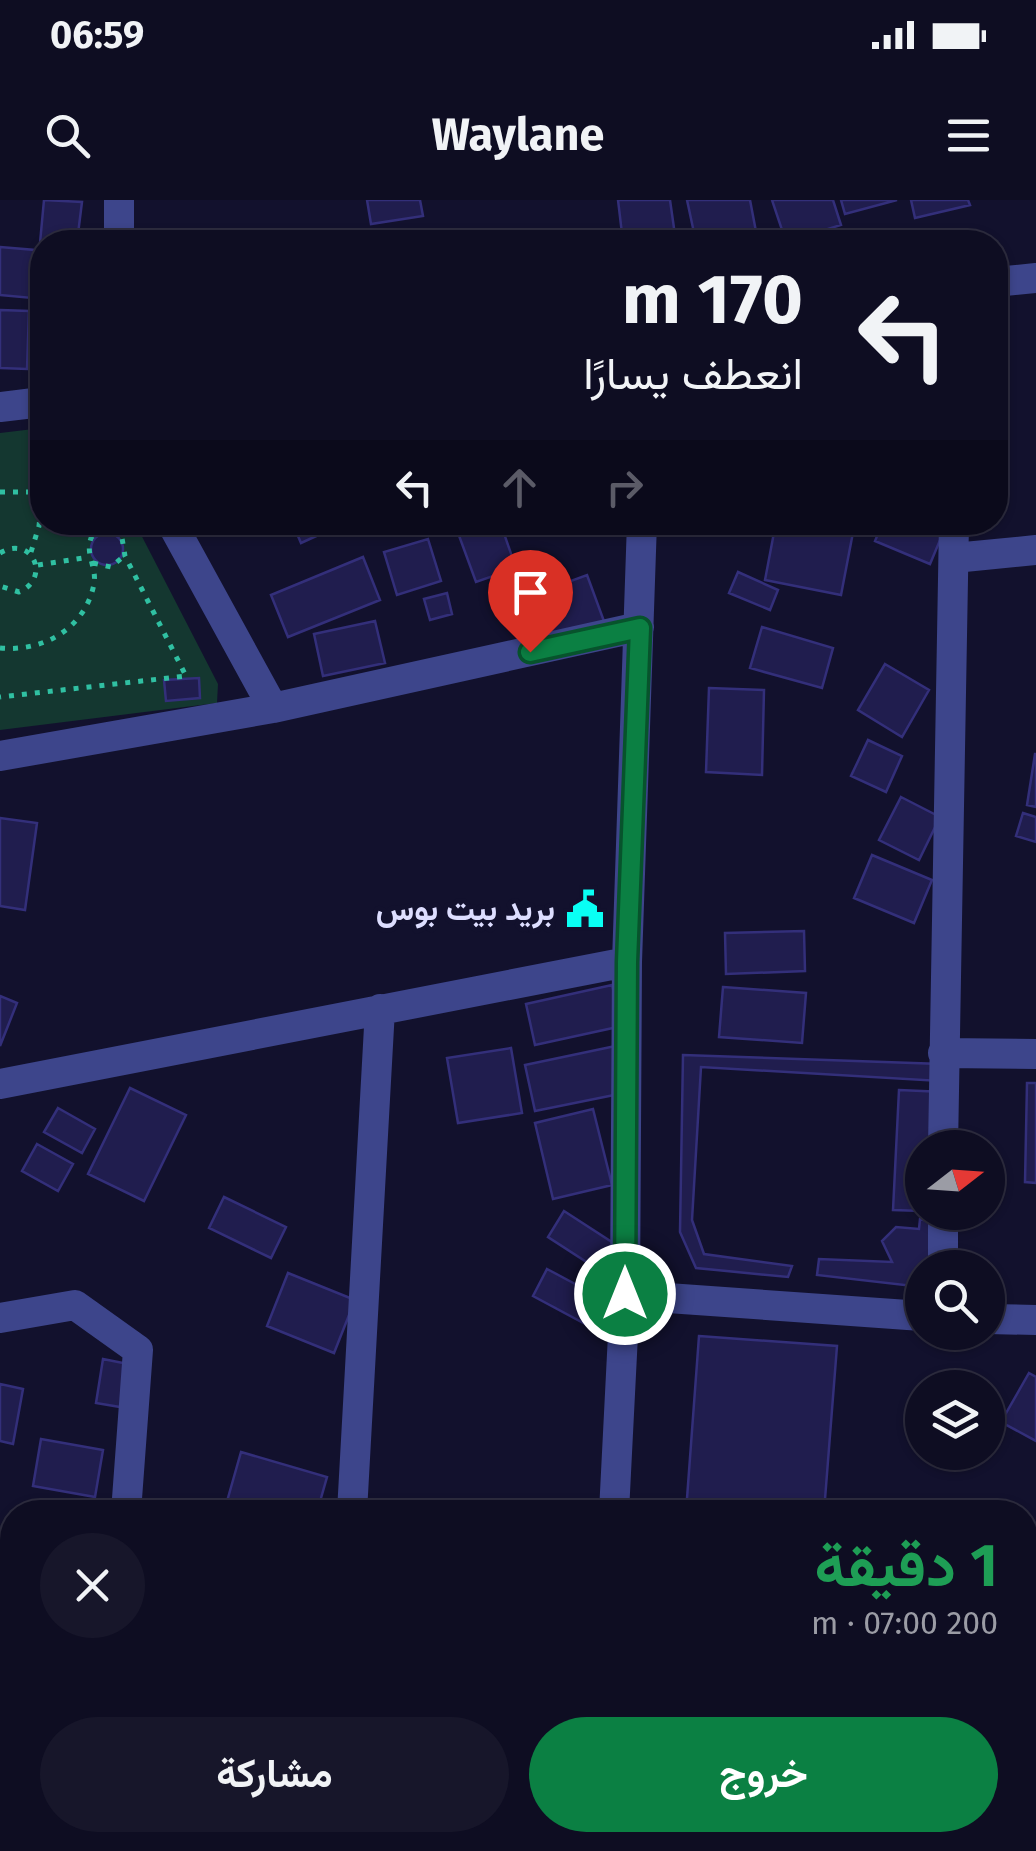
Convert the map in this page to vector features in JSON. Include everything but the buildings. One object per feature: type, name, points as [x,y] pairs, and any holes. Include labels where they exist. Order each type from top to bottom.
[{"type":"street","points":[[118,200],[119,230]]},
{"type":"street","points":[[1008,281],[1036,278]]},
{"type":"street","points":[[0,407],[30,404]]},
{"type":"street","points":[[178,535],[273,708]]},
{"type":"street","points":[[615,1500],[625,1294],[627,962],[642,535]]},
{"type":"street","points":[[943,1130],[954,535]]},
{"type":"street","points":[[954,558],[1036,550]]},
{"type":"street","points":[[0,756],[273,708],[640,628]]},
{"type":"street","points":[[0,1084],[627,962]]},
{"type":"street","points":[[353,1500],[380,1009]]},
{"type":"street","points":[[943,1052],[1036,1054]]},
{"type":"street","points":[[625,1294],[905,1315]]},
{"type":"street","points":[[0,1318],[75,1305],[138,1350],[127,1500]]},
{"type":"street","points":[[1005,1319],[1036,1320]]},
{"type":"path","points":[[0,492],[30,493]]},
{"type":"path","points":[[30,553],[37,535]]},
{"type":"path","points":[[0,648],[21,650],[47,643],[69,628],[86,608],[94,582],[91,538],[95,535]]},
{"type":"path","points":[[0,696],[186,676],[124,556],[125,544],[119,535]]},
{"type":"path","points":[[0,552],[17,547],[30,553],[37,566],[35,580],[25,590],[1,590]]},
{"type":"path","points":[[37,566],[91,560],[112,567],[124,556]]},
{"type":"green space","points":[[30,429],[30,535],[141,535],[218,684],[217,703],[0,730],[0,433]]},
{"type":"place","name":"بريد بيت بوس","points":[[585,909]]},
{"type":"route","points":[[530,652],[640,628],[627,962],[625,1294]]}]
